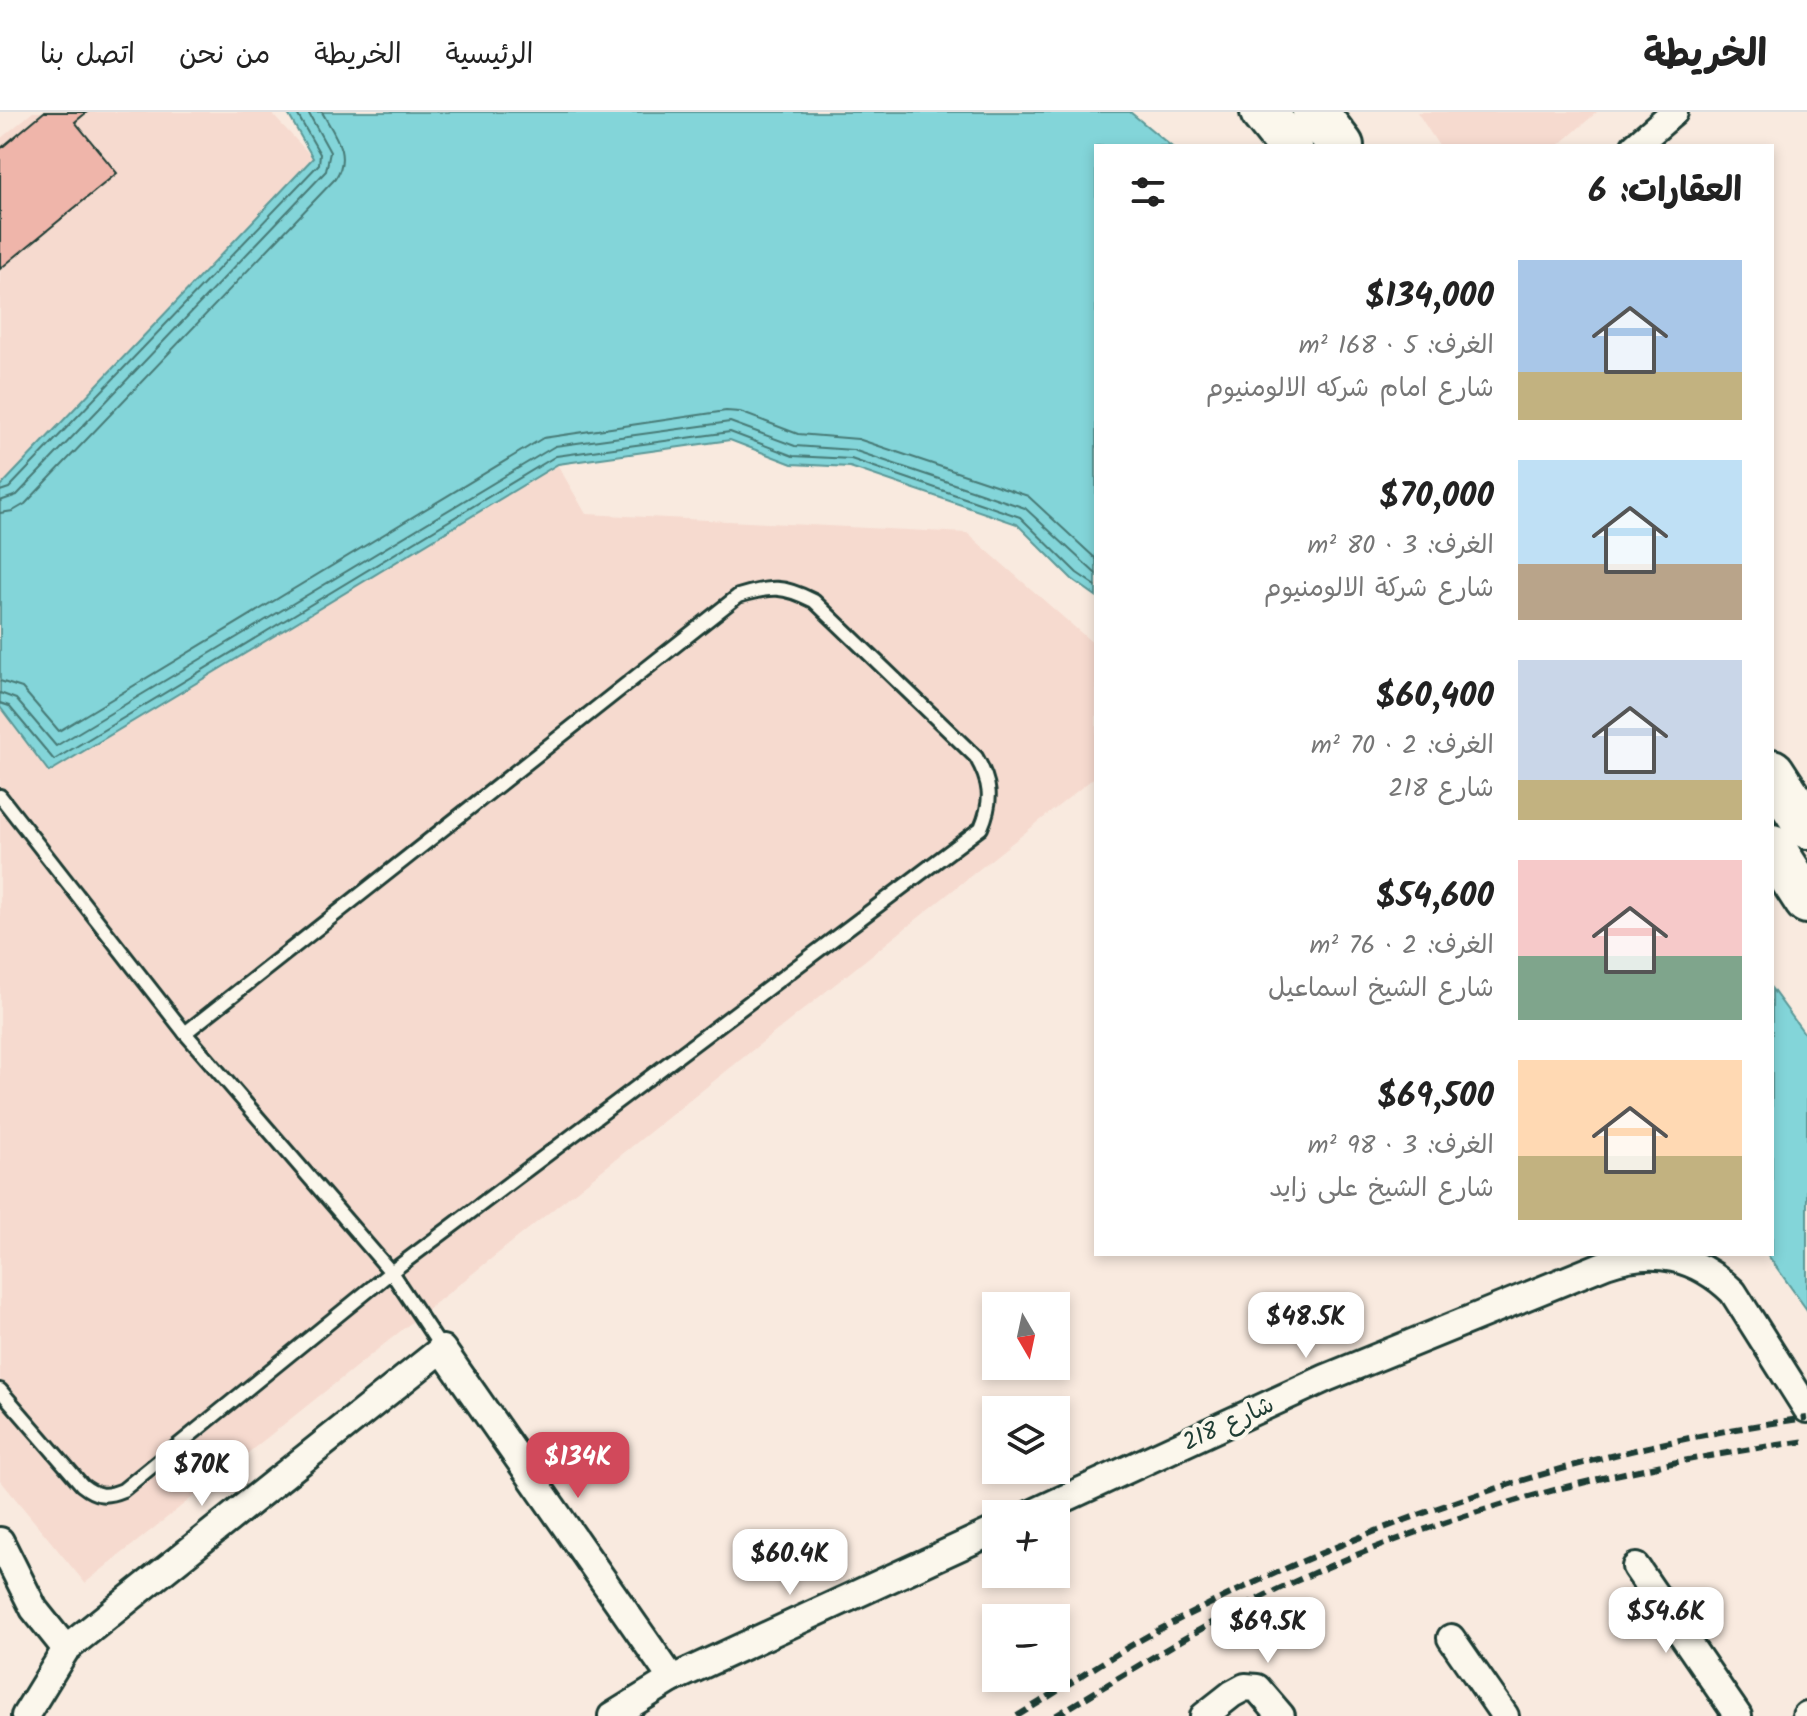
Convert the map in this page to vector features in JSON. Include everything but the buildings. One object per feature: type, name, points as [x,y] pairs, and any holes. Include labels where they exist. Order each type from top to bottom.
[{"type":"highway","points":[[1263,112],[1288,144]]},
{"type":"highway","points":[[1315,112],[1339,144]]},
{"type":"highway","points":[[1774,775],[1807,826]]},
{"type":"highway","points":[[1774,850],[1807,901]]},
{"type":"street","points":[[1637,144],[1674,112]]},
{"type":"street","name":"شارع 218","points":[[1061,1500],[1326,1378],[1606,1264],[1636,1256]]},
{"type":"street","name":"شارع 218","points":[[1669,1256],[1684,1259],[1719,1278],[1733,1292],[1807,1409]]},
{"type":"street","points":[[25,1716],[66,1649],[442,1349],[672,1679]]},
{"type":"street","points":[[612,1716],[672,1679],[982,1536]]},
{"type":"street","points":[[0,1541],[30,1602],[66,1649]]},
{"type":"street","points":[[1636,1567],[1738,1716]]},
{"type":"street","points":[[1451,1638],[1505,1716]]},
{"type":"street","points":[[1204,1716],[1245,1687],[1257,1688],[1281,1716]]},
{"type":"lane","points":[[0,1390],[82,1485],[94,1494],[107,1496],[123,1490],[391,1272],[981,828],[991,805],[989,779],[976,757],[814,601],[790,589],[765,588],[738,596],[185,1033]]},
{"type":"lane","points":[[0,796],[185,1033],[391,1272],[442,1349]]},
{"type":"shaded area","points":[[33,112],[270,112],[313,158],[0,487],[0,139]]},
{"type":"shaded area","points":[[1417,112],[1597,112],[1560,144],[1438,144]]},
{"type":"shaded area","points":[[557,464],[586,514],[967,533],[1094,644],[1094,778],[85,1583],[0,1480],[0,707],[50,772]]},
{"type":"water","points":[[287,112],[1130,112],[1169,144],[1094,144],[1094,595],[1072,579],[1017,524],[850,467],[792,464],[730,440],[558,464],[49,772],[0,707],[0,487],[313,158]]},
{"type":"water","points":[[1774,992],[1807,1037],[1807,1310],[1768,1256],[1774,1256]]},
{"type":"railway","points":[[1017,1716],[1168,1625],[1321,1553],[1399,1522],[1479,1494],[1641,1449],[1724,1431],[1807,1418]]},
{"type":"railway","points":[[1055,1716],[1186,1638],[1266,1595],[1395,1540],[1462,1517],[1599,1479],[1738,1451],[1807,1441]]}]
